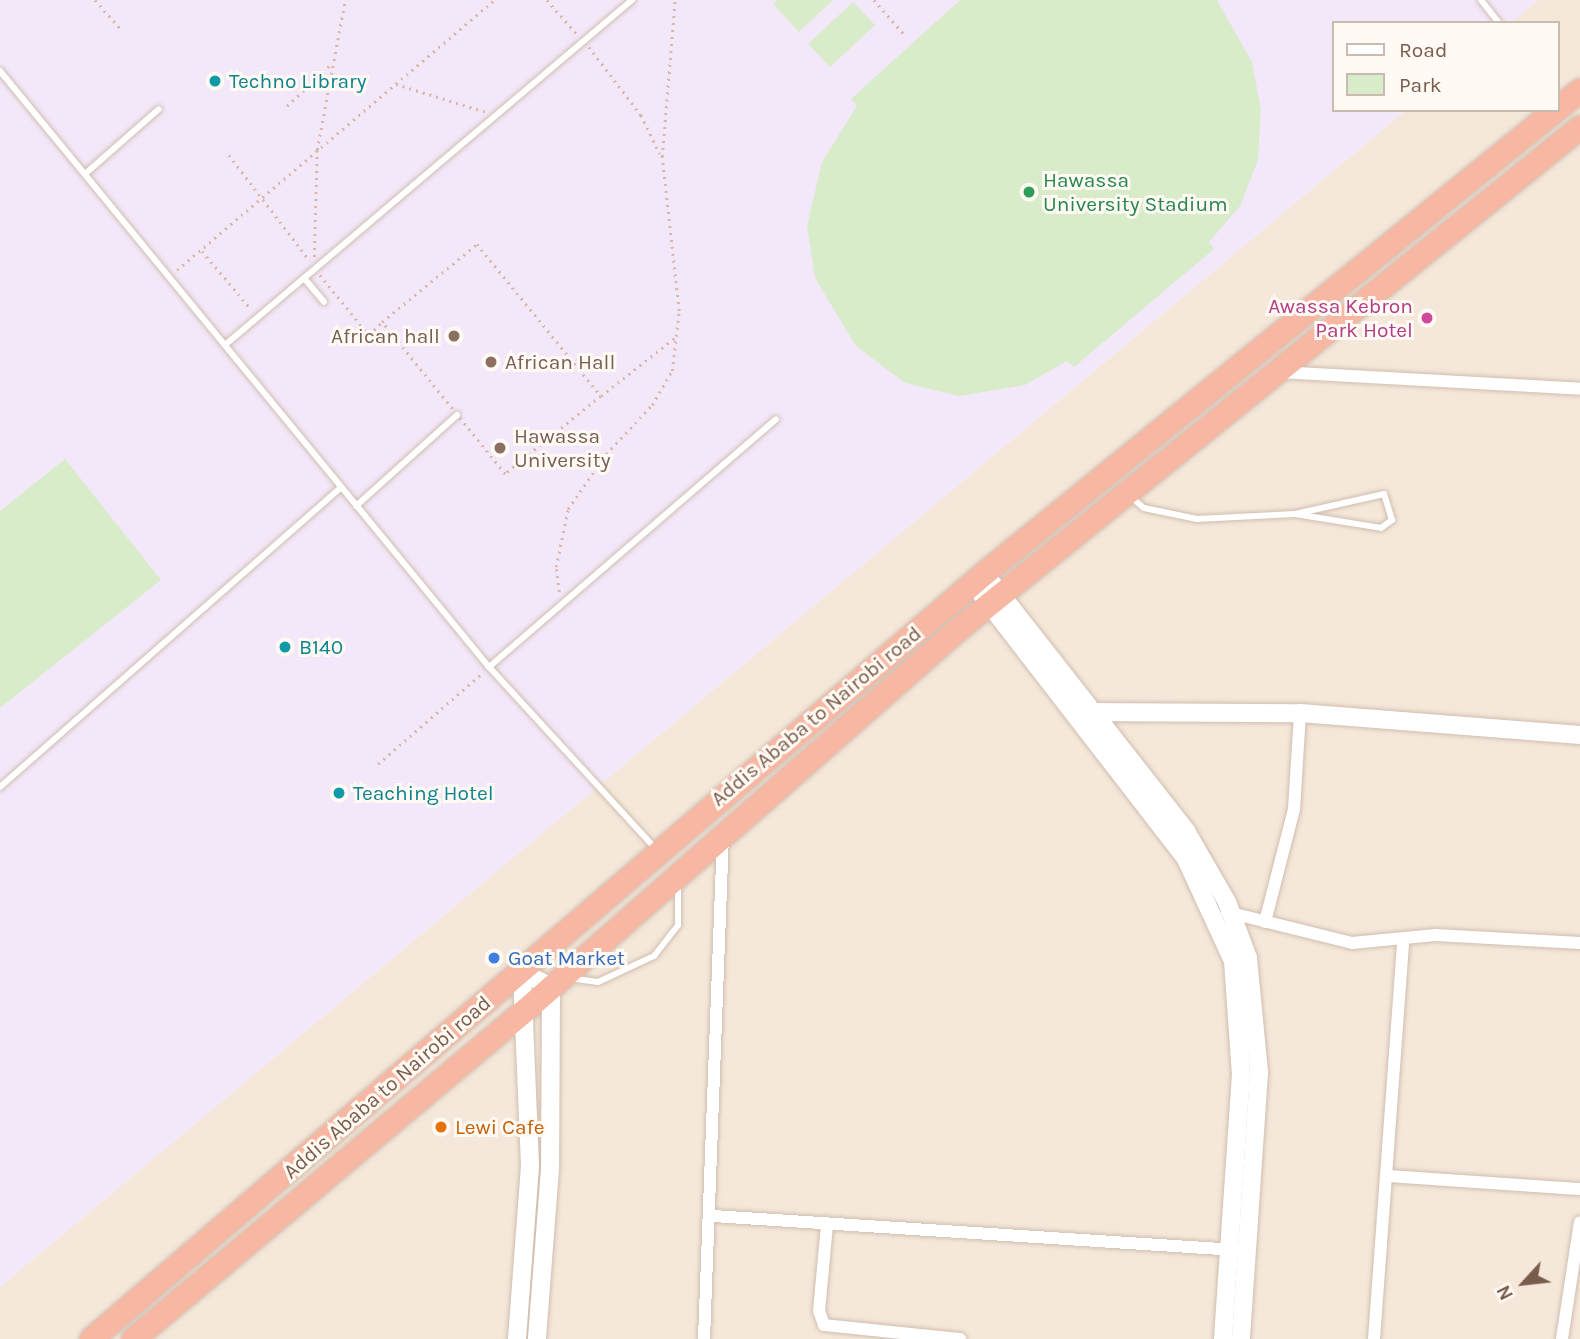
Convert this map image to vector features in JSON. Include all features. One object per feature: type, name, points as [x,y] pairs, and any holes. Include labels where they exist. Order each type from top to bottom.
[{"type":"highway","name":"Addis Ababa to Nairobi road","points":[[1559,107],[1580,90]]},
{"type":"highway","name":"Addis Ababa to Nairobi road","points":[[133,1339],[526,1009],[556,982],[668,862],[979,578],[1552,112]]},
{"type":"highway","name":"Addis Ababa to Nairobi road","points":[[91,1339],[522,972],[668,862],[723,833],[995,598],[1580,127]]},
{"type":"street","points":[[1276,372],[1580,389]]},
{"type":"street","points":[[979,578],[1185,857],[1224,913],[1248,958],[1258,1028],[1241,1339]]},
{"type":"street","points":[[1081,713],[1300,713],[1580,735]]},
{"type":"street","points":[[1265,922],[1294,809],[1300,713]]},
{"type":"street","points":[[704,1339],[713,1216],[723,833]]},
{"type":"street","points":[[1224,913],[1330,941],[1403,943],[1436,934],[1580,943]]},
{"type":"street","points":[[1223,1339],[1241,1032],[1233,961],[1224,913]]},
{"type":"street","points":[[1374,1339],[1403,943]]},
{"type":"street","points":[[517,1339],[530,1165],[526,1009],[522,972],[556,982],[550,1169],[537,1339]]},
{"type":"street","points":[[530,1165],[550,1169]]},
{"type":"street","points":[[1387,1176],[1580,1189]]},
{"type":"street","points":[[713,1216],[1247,1252]]},
{"type":"street","points":[[1562,1339],[1580,1222]]},
{"type":"street","points":[[827,1225],[819,1311],[824,1325],[960,1339]]},
{"type":"lane","points":[[225,345],[632,0]]},
{"type":"lane","points":[[1481,0],[1497,21]]},
{"type":"lane","points":[[0,71],[489,667],[668,862],[678,925],[654,956],[598,982],[556,982]]},
{"type":"lane","points":[[85,174],[159,109]]},
{"type":"lane","points":[[304,278],[324,302]]},
{"type":"lane","points":[[356,506],[457,415]]},
{"type":"lane","points":[[489,667],[776,419]]},
{"type":"lane","points":[[1107,476],[1144,508],[1197,519],[1295,514],[1384,494],[1392,520],[1381,528],[1295,514]]},
{"type":"lane","points":[[0,788],[341,486]]},
{"type":"path","points":[[95,0],[122,30]]},
{"type":"path","points":[[314,267],[317,150],[328,66],[345,0]]},
{"type":"path","points":[[169,275],[265,200],[317,150],[494,0]]},
{"type":"path","points":[[547,0],[641,115],[662,157]]},
{"type":"path","points":[[561,606],[556,567],[568,509],[606,454],[653,405],[672,371],[677,336],[662,157],[675,0]]},
{"type":"path","points":[[874,0],[904,34]]},
{"type":"path","points":[[287,106],[328,66]]},
{"type":"path","points":[[396,85],[494,115]]},
{"type":"path","points":[[229,155],[369,335],[477,244],[601,396]]},
{"type":"path","points":[[202,251],[257,317]]},
{"type":"path","points":[[382,323],[505,474],[677,336]]},
{"type":"path","points":[[378,764],[489,667]]},
{"type":"shaded area","name":"Hawassa University","points":[[0,0],[1538,0],[1513,21],[1332,21],[1332,112],[1404,112],[0,1287]]},
{"type":"shaded area","points":[[1538,0],[1580,0],[1580,1339],[0,1339],[0,1287],[1404,112],[1559,112],[1559,21],[1513,21]]},
{"type":"green space","points":[[778,0],[833,0],[799,32],[773,4]]},
{"type":"green space","name":"Hawassa University Stadium","points":[[960,0],[1217,0],[1252,62],[1261,110],[1258,160],[1240,206],[1209,242],[1214,249],[1074,367],[1067,361],[1025,385],[959,396],[905,383],[856,346],[815,278],[807,226],[822,162],[857,106],[851,99]]},
{"type":"green space","points":[[853,2],[875,25],[830,67],[808,44]]},
{"type":"green space","points":[[65,459],[161,580],[0,708],[0,511]]},
{"type":"place","name":"Techno Library","points":[[215,81]]},
{"type":"place","name":"Hawassa University Stadium","points":[[1029,192]]},
{"type":"place","name":"Awassa Kebron Park Hotel","points":[[1427,318]]},
{"type":"place","name":"African hall","points":[[454,336]]},
{"type":"place","name":"African Hall","points":[[491,362]]},
{"type":"place","name":"Hawassa University","points":[[500,448]]},
{"type":"place","name":"B140","points":[[285,647]]},
{"type":"place","name":"Teaching Hotel","points":[[339,793]]},
{"type":"place","name":"Goat Market","points":[[494,958]]},
{"type":"place","name":"Lewi Cafe","points":[[441,1127]]}]
